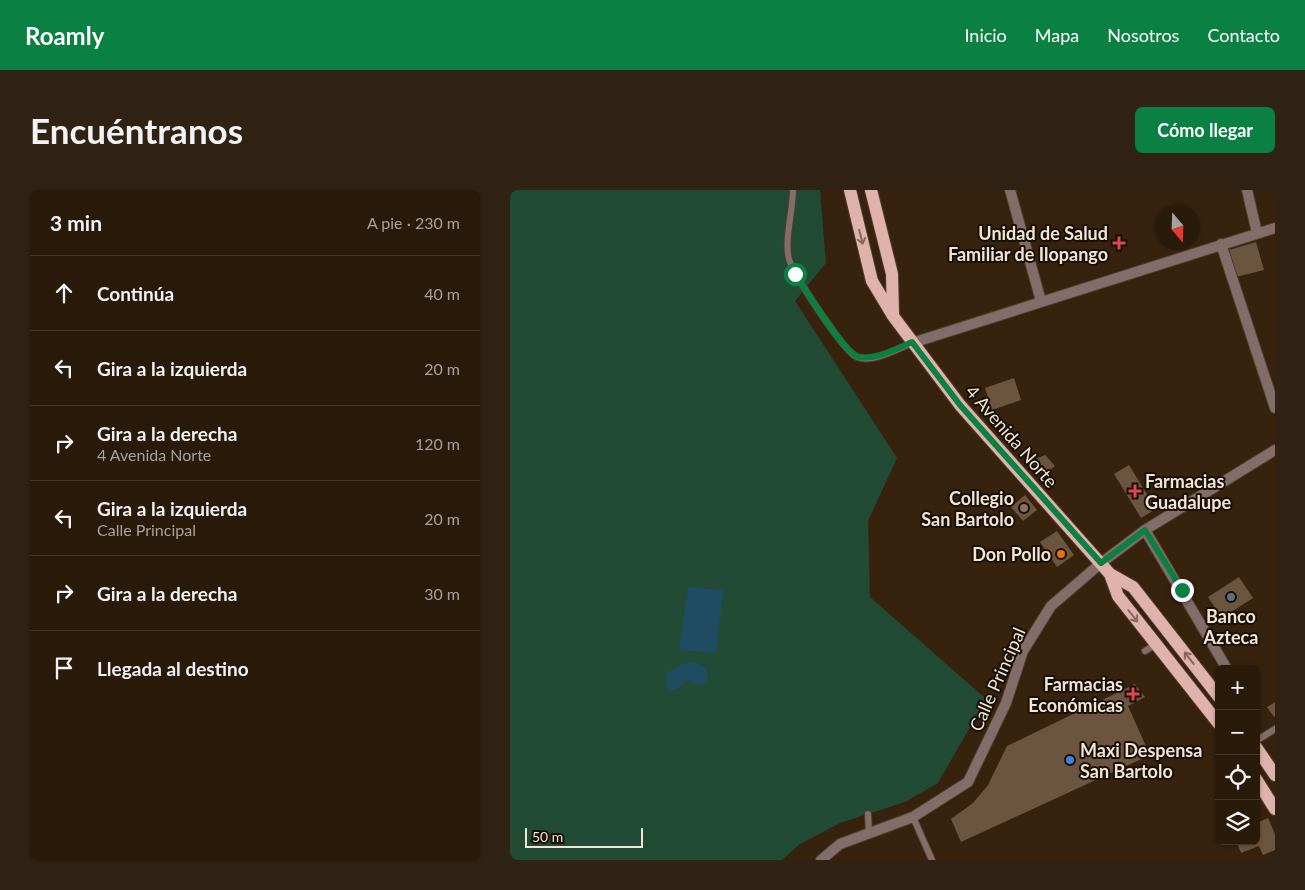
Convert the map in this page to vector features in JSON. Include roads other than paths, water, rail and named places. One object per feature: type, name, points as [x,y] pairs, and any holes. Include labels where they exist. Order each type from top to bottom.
[{"type":"main road","name":"4 Avenida Norte","points":[[850,190],[872,281],[893,316],[960,405],[1110,574]]},
{"type":"main road","points":[[871,190],[892,274],[893,316]]},
{"type":"main road","points":[[1110,574],[1118,596],[1150,648],[1215,720]]},
{"type":"main road","points":[[1110,574],[1133,586],[1215,692]]},
{"type":"main road","points":[[1260,753],[1275,775]]},
{"type":"main road","points":[[1260,786],[1275,809]]},
{"type":"street","points":[[1010,190],[1041,301]]},
{"type":"street","points":[[1246,190],[1258,233]]},
{"type":"street","points":[[912,342],[1275,228]]},
{"type":"street","points":[[1221,244],[1275,408]]},
{"type":"street","name":"Calle Principal","points":[[821,860],[840,844],[913,817],[968,782],[1006,703],[1023,651],[1051,606],[1101,563],[1145,530],[1275,450]]},
{"type":"street","points":[[1145,530],[1225,665]]},
{"type":"lane","points":[[792,190],[788,258],[795,274],[849,352],[857,357],[869,358],[912,342]]},
{"type":"lane","points":[[1260,738],[1275,729]]},
{"type":"lane","points":[[868,814],[869,833]]},
{"type":"lane","points":[[913,817],[932,860]]},
{"type":"water","points":[[688,587],[723,590],[716,653],[679,650]]},
{"type":"water","points":[[692,662],[705,667],[708,673],[707,681],[701,685],[694,684],[691,680],[685,681],[677,690],[671,690],[667,687],[667,673],[682,664]]},
{"type":"place","name":"Unidad de Salud Familiar de Ilopango","points":[[1119,243]]},
{"type":"place","name":"Farmacias Guadalupe","points":[[1135,491]]},
{"type":"place","name":"Collegio San Bartolo","points":[[1024,508]]},
{"type":"place","name":"Don Pollo","points":[[1061,554]]},
{"type":"place","name":"Banco Azteca","points":[[1231,597]]},
{"type":"place","name":"Farmacias Económicas","points":[[1133,694]]},
{"type":"place","name":"Maxi Despensa San Bartolo","points":[[1070,760]]}]
